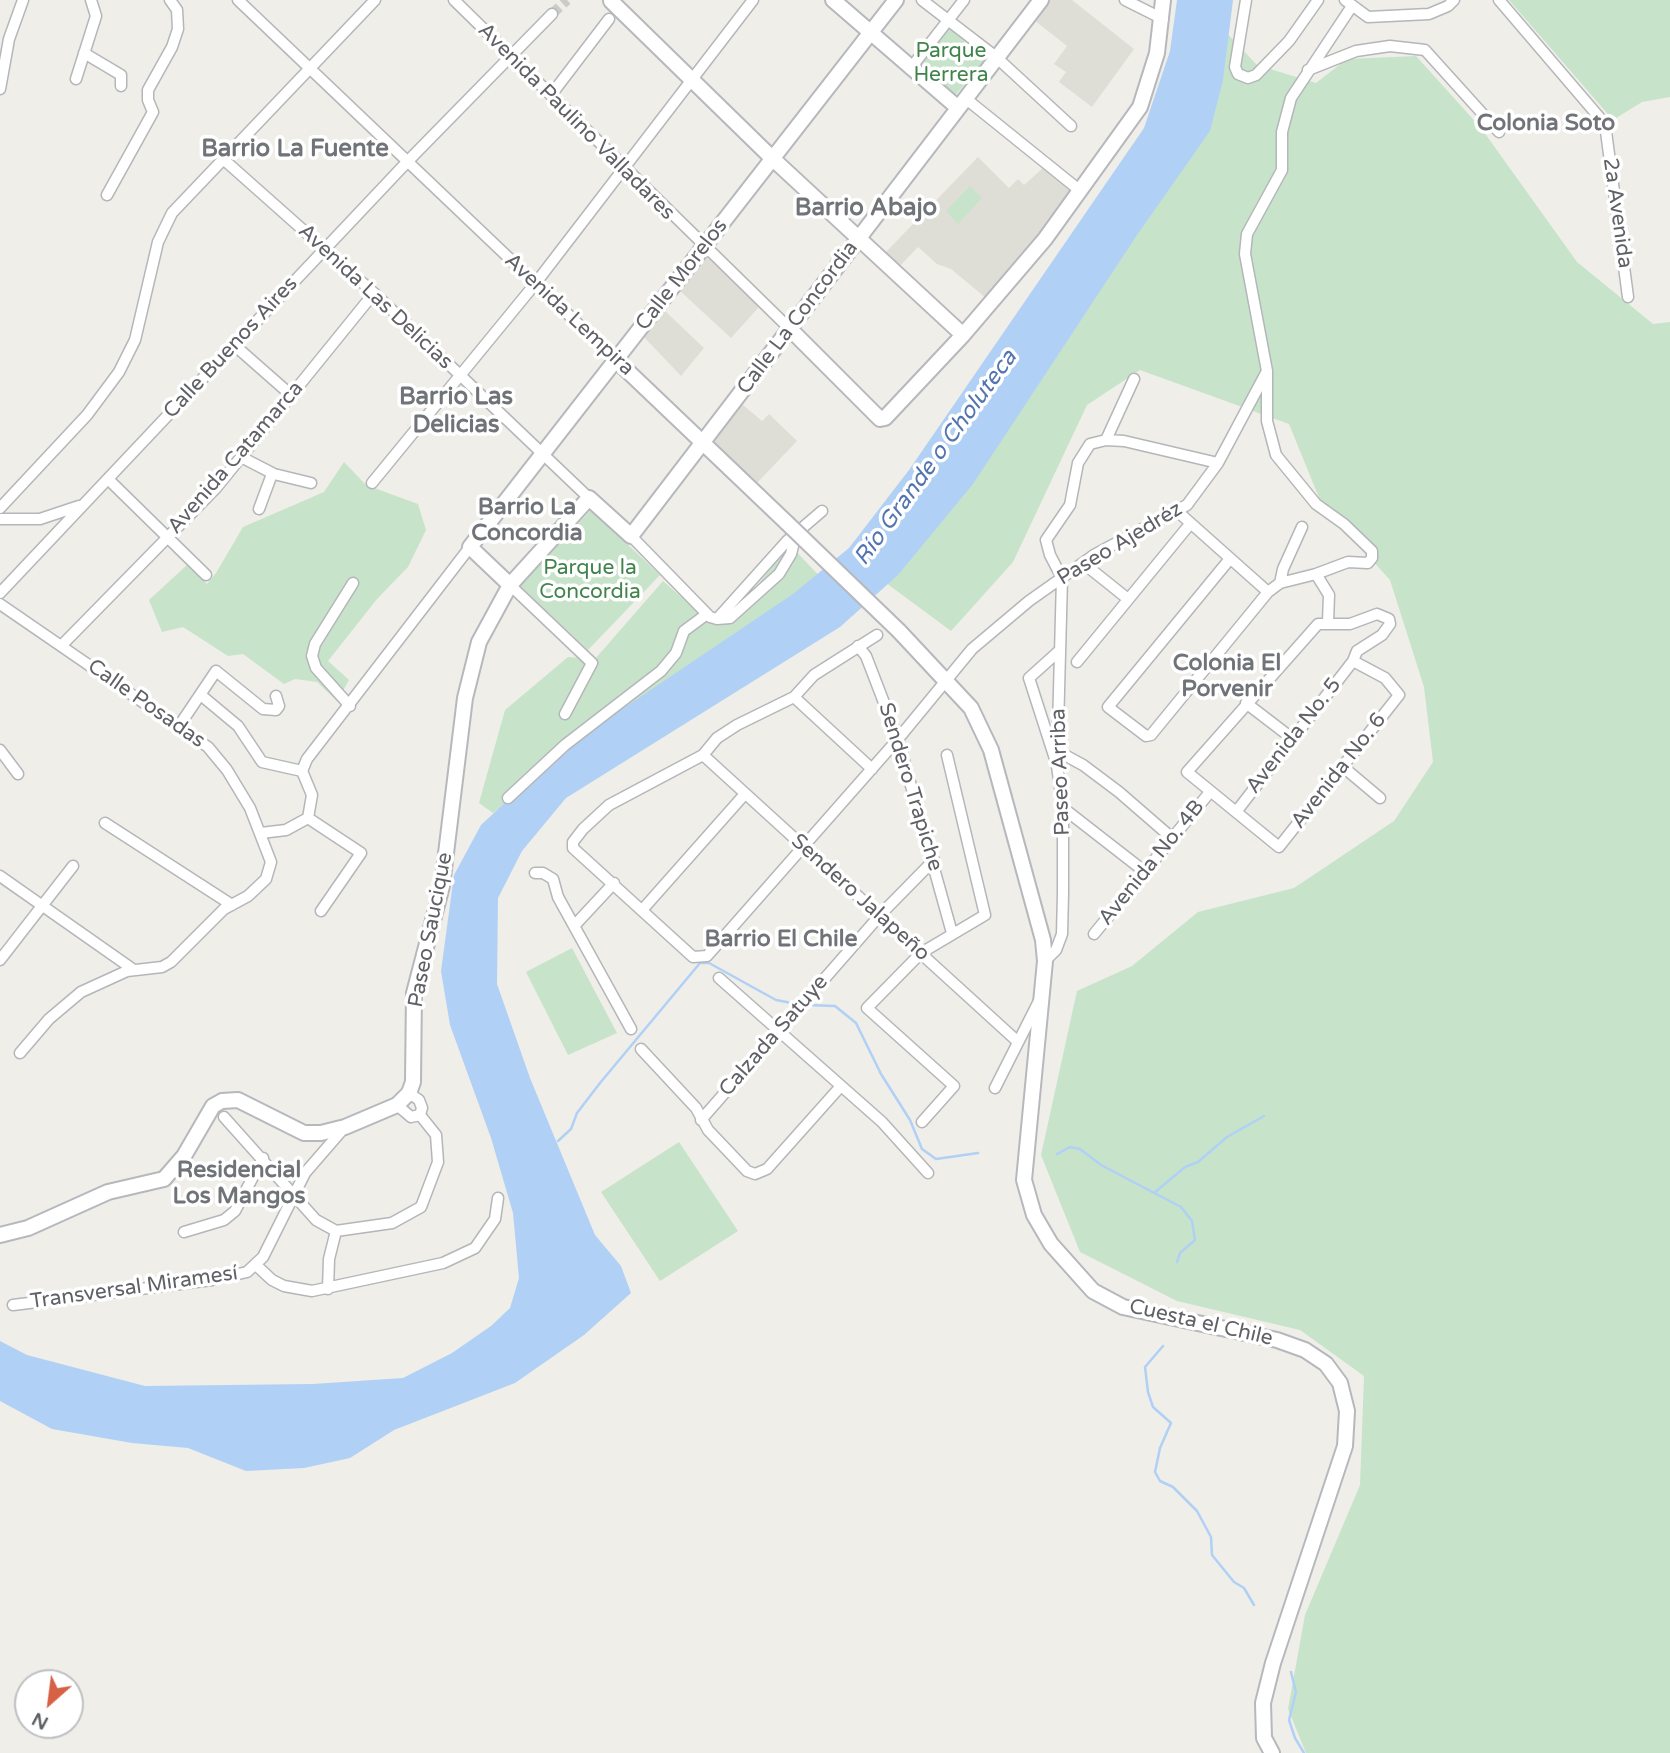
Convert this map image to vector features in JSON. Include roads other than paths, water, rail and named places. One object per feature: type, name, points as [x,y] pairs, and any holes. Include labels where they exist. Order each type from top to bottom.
[{"type":"main road","points":[[833,0],[910,69],[961,103]]},
{"type":"main road","name":"Calle Morelos","points":[[470,547],[896,0]]},
{"type":"main road","name":"Calle La Concordia","points":[[631,536],[1041,0]]},
{"type":"main road","points":[[611,1],[773,159],[963,335],[1045,239],[1078,189],[1140,107],[1155,62],[1163,19],[1163,0]]},
{"type":"main road","name":"Avenida Paulino Valladares","points":[[791,330],[880,419],[885,418],[963,335]]},
{"type":"main road","name":"Avenida Lempira","points":[[616,360],[899,631]]},
{"type":"main road","name":"Avenida Las Delicias","points":[[589,498],[631,536]]},
{"type":"main road","name":"Paseo Saucique","points":[[409,1093],[413,1082],[414,993],[442,886],[470,673],[479,642],[510,585],[589,498]]},
{"type":"main road","points":[[470,547],[510,585]]},
{"type":"main road","name":"Cuesta el Chile","points":[[899,631],[971,708],[991,750],[1043,940],[1045,961],[1024,1180],[1034,1215],[1051,1244],[1093,1291],[1122,1307],[1278,1339],[1305,1350],[1326,1364],[1340,1383],[1347,1411],[1345,1446],[1273,1663],[1264,1703],[1264,1738],[1272,1753]]},
{"type":"main road","points":[[0,1235],[28,1228],[108,1192],[164,1179],[184,1156],[213,1106],[222,1101],[238,1100],[304,1133],[321,1133],[345,1127],[397,1105],[409,1093]]},
{"type":"street","points":[[0,89],[9,39],[23,0]]},
{"type":"street","points":[[76,79],[96,16],[97,9],[91,0]]},
{"type":"street","points":[[107,195],[153,112],[148,100],[148,89],[172,47],[178,29],[177,10],[170,0]]},
{"type":"street","name":"Avenida Lempira","points":[[238,0],[616,360]]},
{"type":"street","points":[[0,508],[87,415],[118,372],[135,340],[164,226],[222,158],[375,0]]},
{"type":"street","name":"Avenida Paulino Valladares","points":[[454,0],[622,168],[791,330]]},
{"type":"street","points":[[372,483],[535,284],[754,0]]},
{"type":"street","points":[[922,0],[996,57],[1071,126]]},
{"type":"street","points":[[910,69],[964,0]]},
{"type":"street","points":[[1125,0],[1163,19]]},
{"type":"street","points":[[1247,0],[1235,67],[1238,74],[1248,78],[1256,75],[1289,41],[1318,0]]},
{"type":"street","points":[[1229,560],[1108,704],[1146,736],[1152,735],[1268,592],[1280,583],[1348,562],[1368,563],[1372,558],[1372,551],[1358,537],[1299,487],[1276,455],[1268,429],[1267,371],[1245,244],[1247,234],[1280,177],[1284,119],[1291,98],[1348,3],[1368,17],[1429,14],[1454,0]]},
{"type":"street","name":"2a Avenida","points":[[1499,0],[1605,124],[1628,297]]},
{"type":"street","name":"Calle Buenos Aires","points":[[0,593],[109,480],[233,344],[552,14]]},
{"type":"street","points":[[551,96],[609,19]]},
{"type":"street","points":[[1308,70],[1356,51],[1390,46],[1425,51],[1499,132]]},
{"type":"street","points":[[84,53],[121,75],[121,86]]},
{"type":"street","points":[[961,103],[1078,189]]},
{"type":"street","name":"Avenida Las Delicias","points":[[222,158],[374,293],[589,498]]},
{"type":"street","name":"Avenida Catamarca","points":[[62,645],[216,488],[374,293]]},
{"type":"street","points":[[233,344],[291,395]]},
{"type":"street","name":"Paseo Ajedréz","points":[[643,909],[693,957],[707,956],[898,740],[972,649],[1083,563],[1187,505],[1218,463],[1267,371]]},
{"type":"street","points":[[1105,440],[1134,379]]},
{"type":"street","points":[[1062,578],[1050,555],[1046,540],[1070,505],[1083,451],[1090,444],[1105,440],[1124,440],[1218,463]]},
{"type":"street","points":[[242,457],[272,474],[311,483]]},
{"type":"street","points":[[259,509],[272,474]]},
{"type":"street","points":[[109,480],[206,575]]},
{"type":"street","points":[[0,519],[40,519],[83,505]]},
{"type":"street","points":[[717,619],[792,528],[822,511]]},
{"type":"street","points":[[1177,511],[1268,592]]},
{"type":"street","points":[[1077,662],[1190,524]]},
{"type":"street","points":[[1280,583],[1283,569],[1302,527]]},
{"type":"street","points":[[717,619],[730,618],[779,574],[791,554],[792,528]]},
{"type":"street","name":"Avenida Las Delicias","points":[[631,536],[707,614],[717,619]]},
{"type":"street","name":"Calle Morelos","points":[[302,771],[315,746],[350,706],[470,547]]},
{"type":"street","points":[[1083,563],[1128,599]]},
{"type":"street","points":[[1236,812],[1187,772],[1246,703],[1323,623],[1329,595],[1316,574]]},
{"type":"street","name":"Paseo Arriba","points":[[1045,961],[1056,950],[1062,934],[1063,808],[1057,766],[1062,578]]},
{"type":"street","points":[[350,706],[316,668],[312,656],[315,644],[353,583]]},
{"type":"street","points":[[510,585],[592,663],[565,714]]},
{"type":"street","name":"Calle Posadas","points":[[0,604],[179,726],[217,756],[250,808],[268,849],[270,871],[266,879],[248,896],[232,905]]},
{"type":"street","points":[[508,798],[565,745],[661,671],[676,653],[684,631],[707,614]]},
{"type":"street","name":"Avenida No. 5","points":[[1236,812],[1353,661],[1357,651],[1387,629],[1389,619],[1377,614],[1350,624],[1323,623]]},
{"type":"street","points":[[744,795],[643,909],[573,848],[573,842],[583,829],[609,805],[703,755],[717,738],[737,724],[794,697],[814,675],[877,635]]},
{"type":"street","name":"Sendero Trapiche","points":[[858,646],[866,656],[898,740],[934,860],[952,933]]},
{"type":"street","points":[[1057,766],[1029,676],[1059,651]]},
{"type":"street","name":"Avenida No. 6","points":[[1236,812],[1279,847],[1399,695],[1385,678],[1353,661]]},
{"type":"street","points":[[179,726],[202,696],[216,671],[262,709],[276,710],[279,706],[276,696]]},
{"type":"street","points":[[202,696],[238,726],[262,762],[302,771],[312,795],[308,818]]},
{"type":"street","points":[[794,697],[872,769]]},
{"type":"street","points":[[1246,703],[1293,739]]},
{"type":"street","points":[[0,750],[18,774]]},
{"type":"street","points":[[1059,752],[1083,765],[1092,775],[1119,792],[1172,838]]},
{"type":"street","name":"Sendero Jalapeño","points":[[703,755],[1017,1041]]},
{"type":"street","points":[[922,1122],[954,1086],[867,1008],[921,953],[985,915],[947,755]]},
{"type":"street","points":[[1342,766],[1380,798]]},
{"type":"street","name":"Avenida No. 4B","points":[[1094,934],[1210,792]]},
{"type":"street","points":[[1063,808],[1144,871]]},
{"type":"street","points":[[261,833],[286,830],[308,818]]},
{"type":"street","points":[[308,818],[361,853],[321,911]]},
{"type":"street","points":[[20,1053],[65,1004],[99,982],[134,971],[162,967],[232,905],[105,823]]},
{"type":"street","name":"Calzada Satuye","points":[[701,1119],[881,915],[934,860]]},
{"type":"street","points":[[0,960],[73,866]]},
{"type":"street","points":[[535,873],[543,873],[554,879],[558,897],[631,1029]]},
{"type":"street","points":[[0,876],[134,971]]},
{"type":"street","points":[[573,926],[614,883]]},
{"type":"street","points":[[719,978],[882,1122],[928,1173]]},
{"type":"street","points":[[995,1088],[1041,998]]},
{"type":"street","points":[[641,1049],[696,1108],[701,1119],[732,1155],[755,1174],[767,1169],[841,1086]]},
{"type":"street","points":[[409,1093],[419,1100],[422,1108],[420,1115]]},
{"type":"street","points":[[397,1105],[411,1117],[420,1115]]},
{"type":"street","points":[[224,1117],[295,1193],[316,1220],[336,1231],[392,1223],[421,1207],[438,1162],[439,1148],[436,1135],[420,1115]]},
{"type":"street","points":[[257,1266],[295,1193],[324,1149],[345,1127]]},
{"type":"street","points":[[184,1232],[224,1220],[235,1211],[263,1158]]},
{"type":"street","name":"Transversal Miramesí","points":[[13,1305],[237,1276],[257,1266],[272,1280],[295,1290],[328,1289],[467,1255],[495,1219],[498,1198]]},
{"type":"street","points":[[328,1289],[329,1259],[336,1231]]},
{"type":"water","name":"Río Grande o Choluteca","points":[[1177,0],[1233,0],[1223,80],[1210,131],[1137,235],[973,484],[898,575],[840,627],[566,798],[522,851],[498,898],[497,984],[530,1078],[595,1235],[621,1266],[631,1293],[584,1335],[515,1383],[394,1430],[350,1458],[304,1468],[246,1471],[188,1448],[132,1443],[52,1429],[0,1401],[0,1341],[27,1355],[145,1386],[313,1384],[403,1378],[452,1353],[491,1326],[510,1308],[519,1278],[513,1213],[491,1138],[450,1025],[441,971],[454,875],[481,825],[563,749],[793,594],[849,548],[909,470],[1144,128],[1170,51]]},
{"type":"waterway","points":[[558,1141],[571,1129],[577,1113],[600,1083],[700,963],[709,963],[776,1000],[797,1004]]},
{"type":"waterway","points":[[807,1005],[835,1006],[856,1023],[881,1074],[910,1120],[922,1149],[936,1159],[978,1153]]},
{"type":"waterway","points":[[1154,1193],[1185,1167],[1198,1162],[1227,1137],[1264,1116]]},
{"type":"waterway","points":[[1057,1154],[1070,1147],[1080,1149],[1101,1165],[1181,1207],[1192,1221],[1195,1240],[1180,1253],[1177,1262]]},
{"type":"waterway","points":[[1163,1346],[1145,1367],[1153,1407],[1171,1423],[1160,1448],[1155,1472],[1160,1481],[1173,1487],[1197,1511],[1211,1537],[1212,1555],[1234,1582],[1244,1588],[1254,1605]]},
{"type":"waterway","points":[[1291,1672],[1296,1692],[1289,1720],[1304,1753]]},
{"type":"tunnel","points":[[552,14],[567,0]]},
{"type":"district","name":"Colonia Soto","points":[[1546,124]]},
{"type":"district","name":"Barrio La Fuente","points":[[295,150]]},
{"type":"district","name":"Barrio Abajo","points":[[866,209]]},
{"type":"district","name":"Barrio Las Delicias","points":[[456,412]]},
{"type":"district","name":"Barrio La Concordia","points":[[527,521]]},
{"type":"district","name":"Colonia El Porvenir","points":[[1227,677]]},
{"type":"district","name":"Barrio El Chile","points":[[781,940]]},
{"type":"district","name":"Residencial Los Mangos","points":[[239,1184]]},
{"type":"park label","name":"Parque Herrera","points":[[951,63]]},
{"type":"park label","name":"Parque la Concordia","points":[[590,580]]}]
